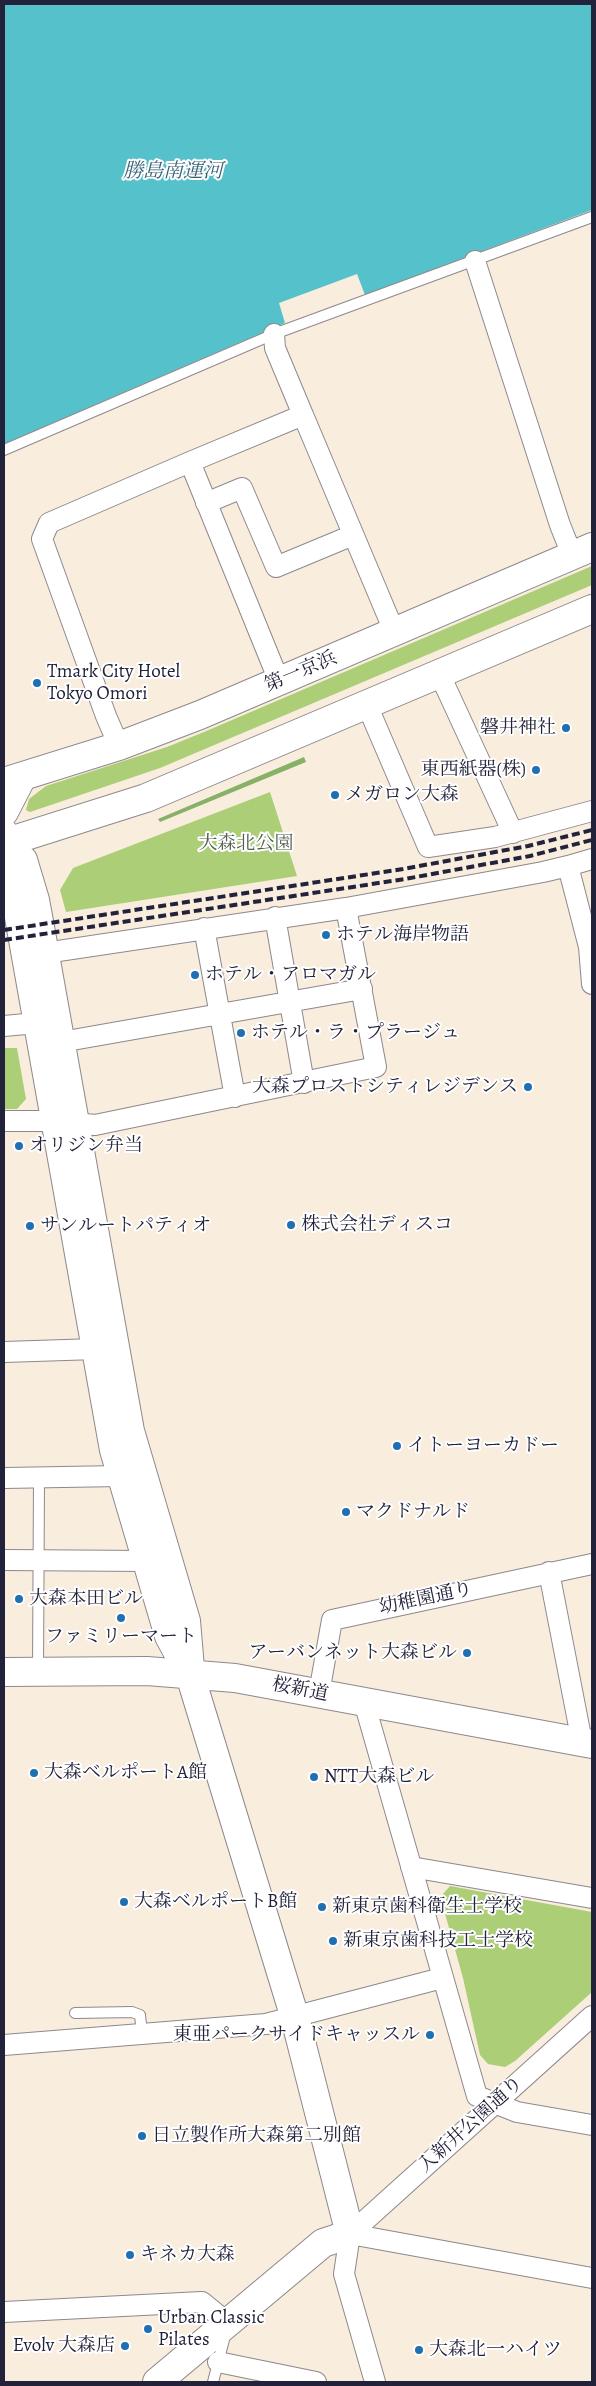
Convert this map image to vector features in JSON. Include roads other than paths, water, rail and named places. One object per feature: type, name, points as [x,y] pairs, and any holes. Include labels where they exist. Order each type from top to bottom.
[{"type":"main road","name":"第一京浜","points":[[13,779],[119,746],[200,715],[582,551]]},
{"type":"main road","points":[[6,835],[146,798],[592,609]]},
{"type":"main road","points":[[4,812],[13,779]]},
{"type":"main road","points":[[6,835],[35,900],[60,1042],[65,1122],[96,1349],[104,1400],[121,1476],[169,1636],[190,1675],[295,2018],[350,2234],[323,2244],[157,2382]]},
{"type":"main road","points":[[6,835],[37,1023],[65,1122],[130,1431],[186,1621],[190,1675]]},
{"type":"main road","name":"桜新道","points":[[4,1672],[147,1671],[235,1678],[587,1743]]},
{"type":"street","points":[[475,261],[560,525],[582,551]]},
{"type":"street","points":[[274,334],[275,348],[394,632]]},
{"type":"street","points":[[119,746],[106,716],[42,539],[49,523],[303,415]]},
{"type":"street","points":[[190,462],[279,681]]},
{"type":"street","points":[[206,503],[242,488],[276,567],[354,535]]},
{"type":"street","points":[[440,675],[514,832]]},
{"type":"street","points":[[367,705],[428,847],[514,832],[592,811]]},
{"type":"street","points":[[44,953],[275,917],[346,908],[543,872],[592,859]]},
{"type":"street","points":[[568,866],[589,947],[591,975]]},
{"type":"street","points":[[4,1121],[65,1122],[95,1125],[235,1098],[376,1067],[346,908]]},
{"type":"street","points":[[275,917],[304,1083]]},
{"type":"street","points":[[204,928],[235,1098]]},
{"type":"street","points":[[60,1042],[362,989]]},
{"type":"street","points":[[4,1026],[37,1023]]},
{"type":"street","points":[[4,1352],[96,1349]]},
{"type":"street","points":[[4,1478],[121,1476]]},
{"type":"street","points":[[4,1560],[146,1561]]},
{"type":"street","name":"幼稚園通り","points":[[319,1693],[332,1620],[592,1564]]},
{"type":"street","points":[[549,1572],[587,1743]]},
{"type":"street","points":[[364,1702],[476,2096],[517,2112],[592,2125]]},
{"type":"street","points":[[411,1867],[592,1898]]},
{"type":"street","points":[[4,2045],[266,2024],[295,2018],[442,1978]]},
{"type":"street","name":"入新井公園通り","points":[[350,2234],[592,2016]]},
{"type":"street","points":[[375,2382],[344,2274],[350,2234],[592,2278]]},
{"type":"street","points":[[15,2307],[202,2302],[229,2324]]},
{"type":"street","points":[[218,2362],[316,2382]]},
{"type":"lane","points":[[4,450],[274,334],[592,217]]},
{"type":"lane","points":[[38,1672],[39,1478]]},
{"type":"lane","points":[[75,2013],[132,2012],[140,2015],[142,2034]]},
{"type":"lane","points":[[213,2382],[229,2324]]},
{"type":"water","name":"勝島南運河","points":[[4,4],[592,4],[592,210],[365,295],[357,274],[279,303],[285,323],[4,444]]},
{"type":"railway","points":[[4,930],[403,869],[528,846],[592,830]]},
{"type":"railway","points":[[4,940],[405,879],[530,856],[592,840]]},
{"type":"place","name":"Tmark City Hotel Tokyo Omori","points":[[37,683]]},
{"type":"place","name":"磐井神社","points":[[566,728]]},
{"type":"place","name":"東西紙器(株)","points":[[536,770]]},
{"type":"place","name":"メガロン大森","points":[[335,795]]},
{"type":"place","name":"ホテル海岸物語","points":[[326,935]]},
{"type":"place","name":"ホテル・アロマガル","points":[[195,975]]},
{"type":"place","name":"ホテル・ラ・プラージュ","points":[[241,1033]]},
{"type":"place","name":"大森プロストシティレジデンス","points":[[528,1087]]},
{"type":"place","name":"オリジン弁当","points":[[19,1146]]},
{"type":"place","name":"株式会社ディスコ","points":[[291,1225]]},
{"type":"place","name":"サンルートパティオ","points":[[30,1226]]},
{"type":"place","name":"イトーヨーカドー","points":[[397,1446]]},
{"type":"place","name":"マクドナルド","points":[[346,1512]]},
{"type":"place","name":"大森本田ビル","points":[[19,1599]]},
{"type":"place","name":"ファミリーマート","points":[[121,1618]]},
{"type":"place","name":"アーバンネット大森ビル","points":[[467,1653]]},
{"type":"place","name":"大森ベルポートA館","points":[[34,1773]]},
{"type":"place","name":"NTT大森ビル","points":[[314,1777]]},
{"type":"place","name":"大森ベルポートB館","points":[[124,1902]]},
{"type":"place","name":"新東京歯科衛生士学校","points":[[322,1907]]},
{"type":"place","name":"新東京歯科技工士学校","points":[[333,1941]]},
{"type":"place","name":"東亜パークサイドキャッスル","points":[[430,2035]]},
{"type":"place","name":"日立製作所大森第二別館","points":[[142,2136]]},
{"type":"place","name":"キネカ大森","points":[[130,2255]]},
{"type":"place","name":"Urban Classic Pilates","points":[[148,2329]]},
{"type":"place","name":"Evolv 大森店","points":[[125,2346]]},
{"type":"place","name":"大森北一ハイツ","points":[[419,2350]]},
{"type":"park label","name":"大森北公園","points":[[246,844]]}]
